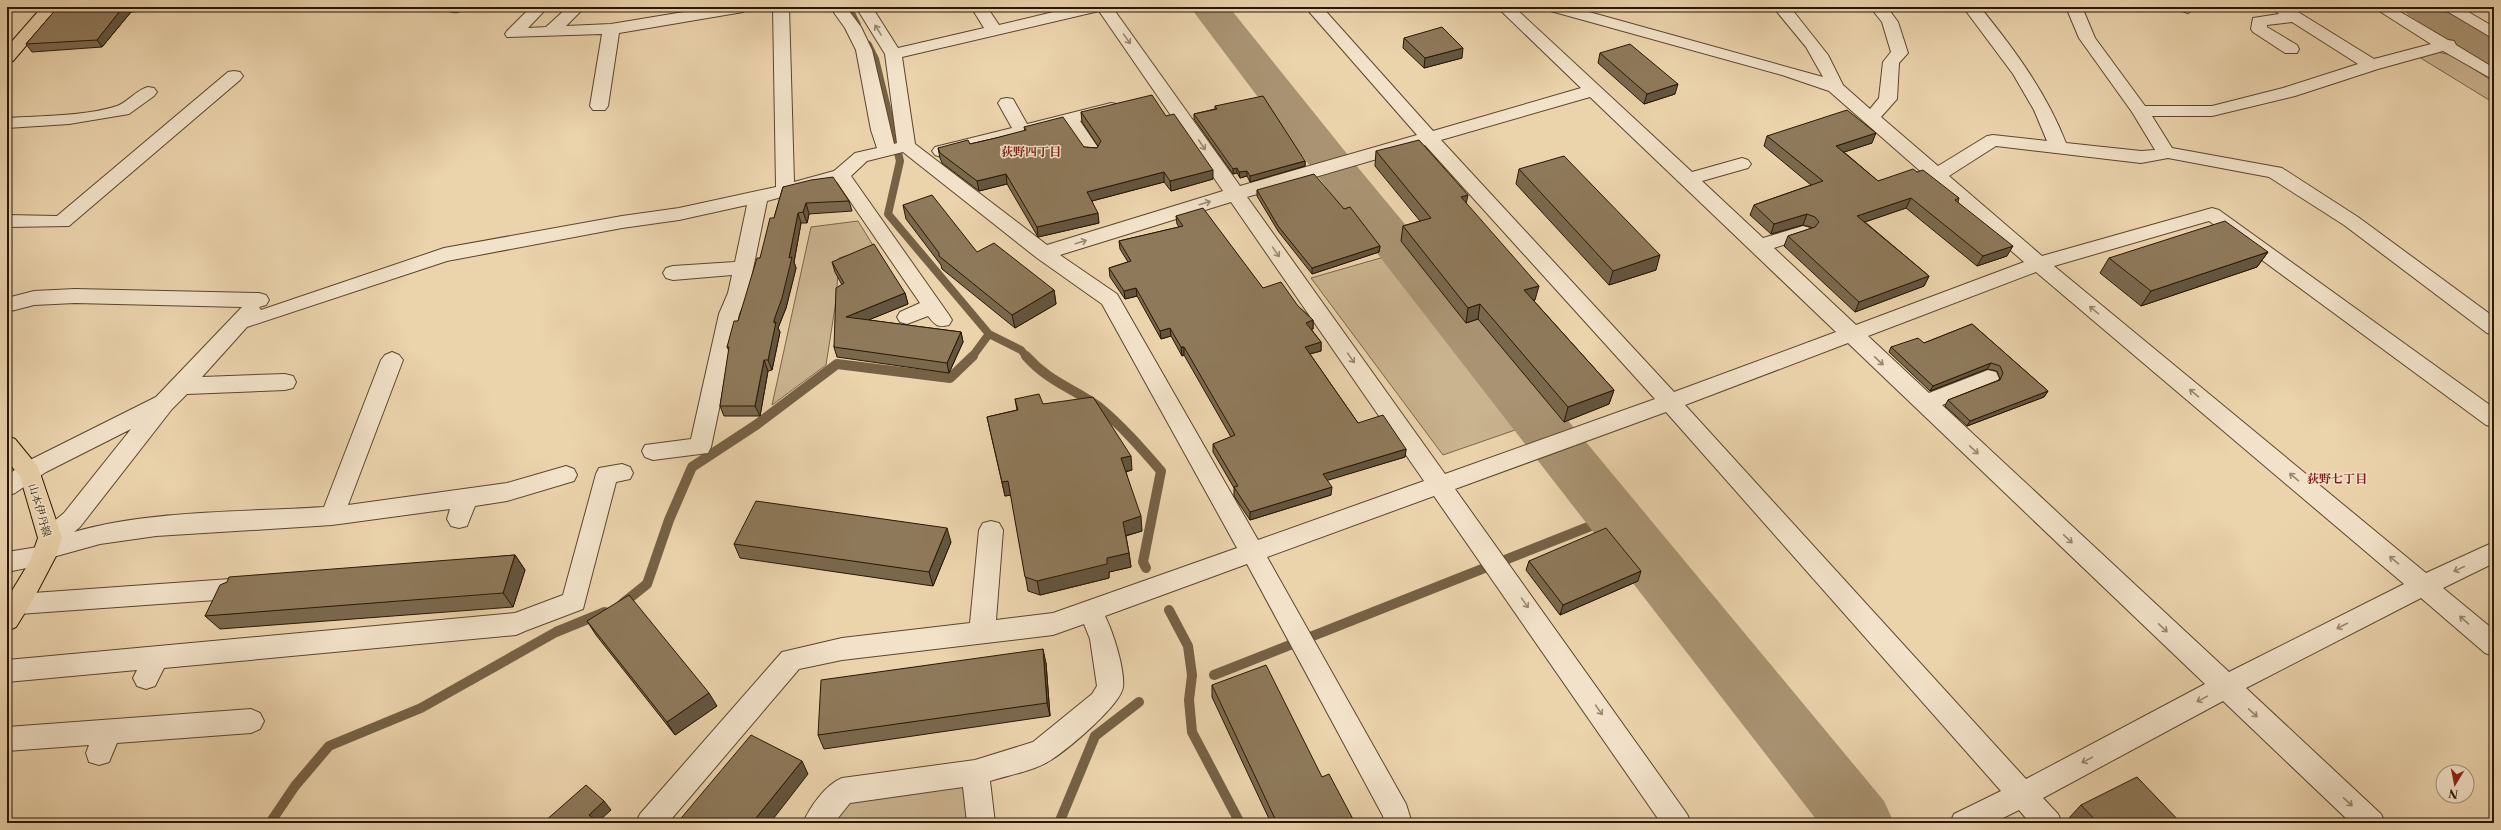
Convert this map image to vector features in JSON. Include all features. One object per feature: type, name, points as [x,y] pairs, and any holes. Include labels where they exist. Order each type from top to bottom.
[{"type":"main road","points":[[7,57],[51,7]]},
{"type":"main road","name":"山本伊丹線","points":[[7,445],[30,473],[47,548]]},
{"type":"main road","points":[[11,612],[47,548]]},
{"type":"street","points":[[540,7],[514,34],[554,33],[616,28],[743,7]]},
{"type":"street","points":[[554,33],[577,7]]},
{"type":"street","points":[[599,106],[599,74],[616,28],[640,7]]},
{"type":"street","points":[[781,7],[785,191]]},
{"type":"street","points":[[838,7],[853,27],[864,50],[880,130],[904,151],[1110,299],[1303,642],[1396,813],[1398,823]]},
{"type":"street","points":[[864,7],[893,54],[904,151]]},
{"type":"street","points":[[980,7],[994,30]]},
{"type":"street","points":[[893,54],[1095,7]]},
{"type":"street","points":[[1104,7],[1498,565],[1677,823]]},
{"type":"street","points":[[1313,7],[1430,139],[1670,402],[2048,823]]},
{"type":"street","points":[[1505,7],[1594,90],[1757,247],[2371,823]]},
{"type":"street","points":[[1553,7],[1788,71],[1835,87],[1935,176],[2494,645]]},
{"type":"street","points":[[1780,7],[1799,26],[1830,72],[1835,87]]},
{"type":"street","points":[[1866,116],[1876,113],[1888,99],[1891,62],[1900,53],[1892,26],[1883,11],[1878,7]]},
{"type":"street","points":[[1971,7],[2017,64],[2048,118],[2059,148]]},
{"type":"street","points":[[2074,7],[2087,38],[2140,111],[2166,152]]},
{"type":"street","points":[[2279,7],[2372,65]]},
{"type":"street","points":[[2381,7],[2448,45],[2494,75]]},
{"type":"street","points":[[2448,7],[2494,34]]},
{"type":"street","points":[[2291,49],[2258,29],[2259,21],[2295,17]]},
{"type":"street","points":[[2140,111],[2212,111],[2304,87],[2372,65],[2448,45]]},
{"type":"street","points":[[62,222],[220,89],[239,84]]},
{"type":"street","points":[[1044,253],[1235,194],[1344,164],[1594,90]]},
{"type":"street","points":[[108,126],[123,110],[148,92]]},
{"type":"street","points":[[242,321],[258,318],[444,255],[622,222],[679,214],[759,195],[785,191],[841,176],[861,157],[1022,130],[1166,94]]},
{"type":"street","points":[[1007,103],[1022,130]]},
{"type":"street","points":[[7,123],[69,119],[123,110]]},
{"type":"street","points":[[1069,118],[1092,152]]},
{"type":"street","points":[[1935,176],[1993,140],[2141,157],[2156,156],[2166,152],[2275,172],[2351,221],[2494,328]]},
{"type":"street","points":[[1686,180],[1742,164]]},
{"type":"street","points":[[841,176],[937,313],[907,317]]},
{"type":"street","points":[[653,451],[700,447],[729,314],[738,293],[759,195]]},
{"type":"street","points":[[650,823],[791,660],[842,649],[1053,624],[1091,612],[1555,442],[1670,402],[2039,264],[2212,214],[2494,419]]},
{"type":"street","points":[[7,221],[62,222],[85,225]]},
{"type":"street","points":[[1757,247],[1803,232]]},
{"type":"street","points":[[673,273],[744,268]]},
{"type":"street","points":[[7,305],[34,298],[75,296],[259,300],[242,321],[182,386],[164,403],[72,520],[47,548]]},
{"type":"street","points":[[332,516],[392,360]]},
{"type":"street","points":[[1924,403],[1988,378]]},
{"type":"street","points":[[182,386],[285,382]]},
{"type":"street","points":[[7,487],[30,473],[38,466],[164,403]]},
{"type":"street","points":[[7,671],[151,668],[297,653],[516,624],[574,602],[606,474],[622,473]]},
{"type":"street","points":[[7,562],[47,548],[100,534],[156,527],[462,509],[507,492],[566,475]]},
{"type":"street","points":[[982,633],[992,530]]},
{"type":"street","points":[[1964,823],[2023,795],[2225,686],[2424,585],[2494,552]]},
{"type":"street","points":[[11,612],[230,588]]},
{"type":"street","points":[[817,823],[842,791],[975,773],[1041,752],[1102,702],[1110,687],[1103,639],[1091,612]]},
{"type":"street","points":[[7,740],[104,742],[251,721]]},
{"type":"street","points":[[975,773],[981,823]]},
{"type":"shaded area","points":[[2437,52],[2452,55],[2494,82],[2494,103],[2419,57]]},
{"type":"shaded area","points":[[858,221],[874,247],[839,258],[836,301],[826,365],[772,405],[811,227]]},
{"type":"shaded area","points":[[1384,257],[1518,429],[1443,455],[1311,278]]},
{"type":"shaded area","points":[[961,768],[971,823],[825,823],[854,783]]},
{"type":"building","points":[[58,7],[123,7],[97,40],[26,44]]},
{"type":"building","points":[[1442,27],[1463,48],[1425,58],[1404,38]]},
{"type":"building","points":[[1630,44],[1678,84],[1647,94],[1600,53]]},
{"type":"building","points":[[1152,95],[1166,116],[1174,114],[1213,170],[1170,181],[1164,172],[1087,192],[1098,213],[1037,227],[1006,174],[977,181],[940,153],[938,148],[968,140],[970,144],[996,138],[1026,130],[1024,127],[1063,117],[1084,147],[1097,148],[1101,141],[1081,112]]},
{"type":"building","points":[[1263,96],[1305,161],[1250,176],[1247,171],[1239,172],[1237,168],[1233,169],[1194,114],[1217,109],[1215,106]]},
{"type":"building","points":[[1847,110],[1876,133],[1836,146],[1878,181],[1913,169],[1917,172],[1923,170],[1959,198],[1955,200],[2013,246],[1983,256],[1911,198],[1857,216],[1929,276],[1859,302],[1788,236],[1815,227],[1819,222],[1815,217],[1807,214],[1774,224],[1754,205],[1823,181],[1767,136]]},
{"type":"building","points":[[1419,140],[1468,195],[1461,197],[1539,286],[1524,290],[1614,390],[1568,407],[1480,304],[1468,308],[1403,226],[1431,218],[1376,151]]},
{"type":"building","points":[[1564,156],[1660,255],[1613,271],[1519,169]]},
{"type":"building","points":[[1314,174],[1344,209],[1350,207],[1380,246],[1312,268],[1278,226],[1257,190]]},
{"type":"building","points":[[833,177],[849,201],[806,203],[803,212],[798,213],[789,258],[792,257],[782,298],[774,320],[774,323],[776,322],[768,360],[764,360],[755,406],[720,406],[729,347],[727,347],[734,321],[738,321],[757,258],[760,258],[770,218],[774,218],[783,187],[811,180]]},
{"type":"building","points":[[932,195],[977,252],[994,243],[1054,290],[1012,315],[939,256],[939,253],[903,205]]},
{"type":"building","points":[[1203,208],[1263,288],[1281,282],[1298,306],[1313,320],[1306,323],[1321,342],[1305,347],[1358,423],[1383,415],[1406,449],[1323,474],[1332,487],[1250,512],[1234,487],[1238,486],[1213,444],[1235,435],[1184,347],[1181,347],[1170,328],[1160,331],[1136,288],[1124,291],[1109,268],[1131,261],[1119,241],[1183,226],[1176,216]]},
{"type":"building","points":[[2225,221],[2268,252],[2151,291],[2109,258]]},
{"type":"building","points":[[874,244],[905,293],[846,317],[961,332],[947,363],[834,347],[836,288],[844,283],[832,262]]},
{"type":"building","points":[[1972,324],[2048,391],[1970,421],[1948,400],[2000,380],[2003,373],[2000,366],[1991,363],[1933,386],[1891,347],[1918,338],[1924,343]]},
{"type":"building","points":[[1039,394],[1043,404],[1093,397],[1131,456],[1121,458],[1141,516],[1123,522],[1129,553],[1107,558],[1107,564],[1037,581],[1025,577],[1008,481],[1002,482],[987,417],[1018,410],[1015,399]]},
{"type":"building","points":[[756,501],[947,528],[929,572],[734,544]]},
{"type":"building","points":[[1606,528],[1641,571],[1563,605],[1529,561]]},
{"type":"building","points":[[515,555],[503,593],[205,616],[220,585],[227,582],[229,577]]},
{"type":"building","points":[[629,595],[709,693],[667,722],[587,621]]},
{"type":"building","points":[[1043,649],[1047,703],[818,735],[821,680]]},
{"type":"building","points":[[1266,665],[1322,777],[1329,774],[1355,823],[1277,823],[1212,685]]},
{"type":"building","points":[[751,735],[802,761],[752,823],[677,823]]},
{"type":"building","points":[[2137,777],[2181,823],[2098,823],[2081,805]]},
{"type":"building","points":[[586,785],[604,801],[589,815],[599,823],[538,823],[542,820],[544,822]]},
{"type":"waterway","points":[[848,7],[857,25]]},
{"type":"waterway","points":[[1209,7],[1344,180],[1860,823]]},
{"type":"waterway","points":[[2422,7],[2494,53]]},
{"type":"waterway","points":[[868,45],[875,59],[900,161],[888,214],[989,334]]},
{"type":"waterway","points":[[972,357],[989,334]]},
{"type":"waterway","points":[[989,334],[1021,350],[1027,357]]},
{"type":"waterway","points":[[622,604],[647,584],[669,520],[692,467],[756,425],[837,364],[950,378],[972,357]]},
{"type":"waterway","points":[[1027,357],[1052,379],[1099,407],[1139,446],[1161,471],[1143,562],[1146,568]]},
{"type":"waterway","points":[[1214,675],[1616,516]]},
{"type":"waterway","points":[[1169,610],[1188,646],[1192,675],[1189,700],[1192,732],[1240,823]]},
{"type":"waterway","points":[[270,823],[295,786],[329,746],[421,708],[556,632],[605,612]]},
{"type":"waterway","points":[[1059,823],[1095,736],[1139,702]]},
{"type":"district","name":"荻野四丁目","points":[[1031,152]]},
{"type":"district","name":"荻野七丁目","points":[[2337,479]]}]
